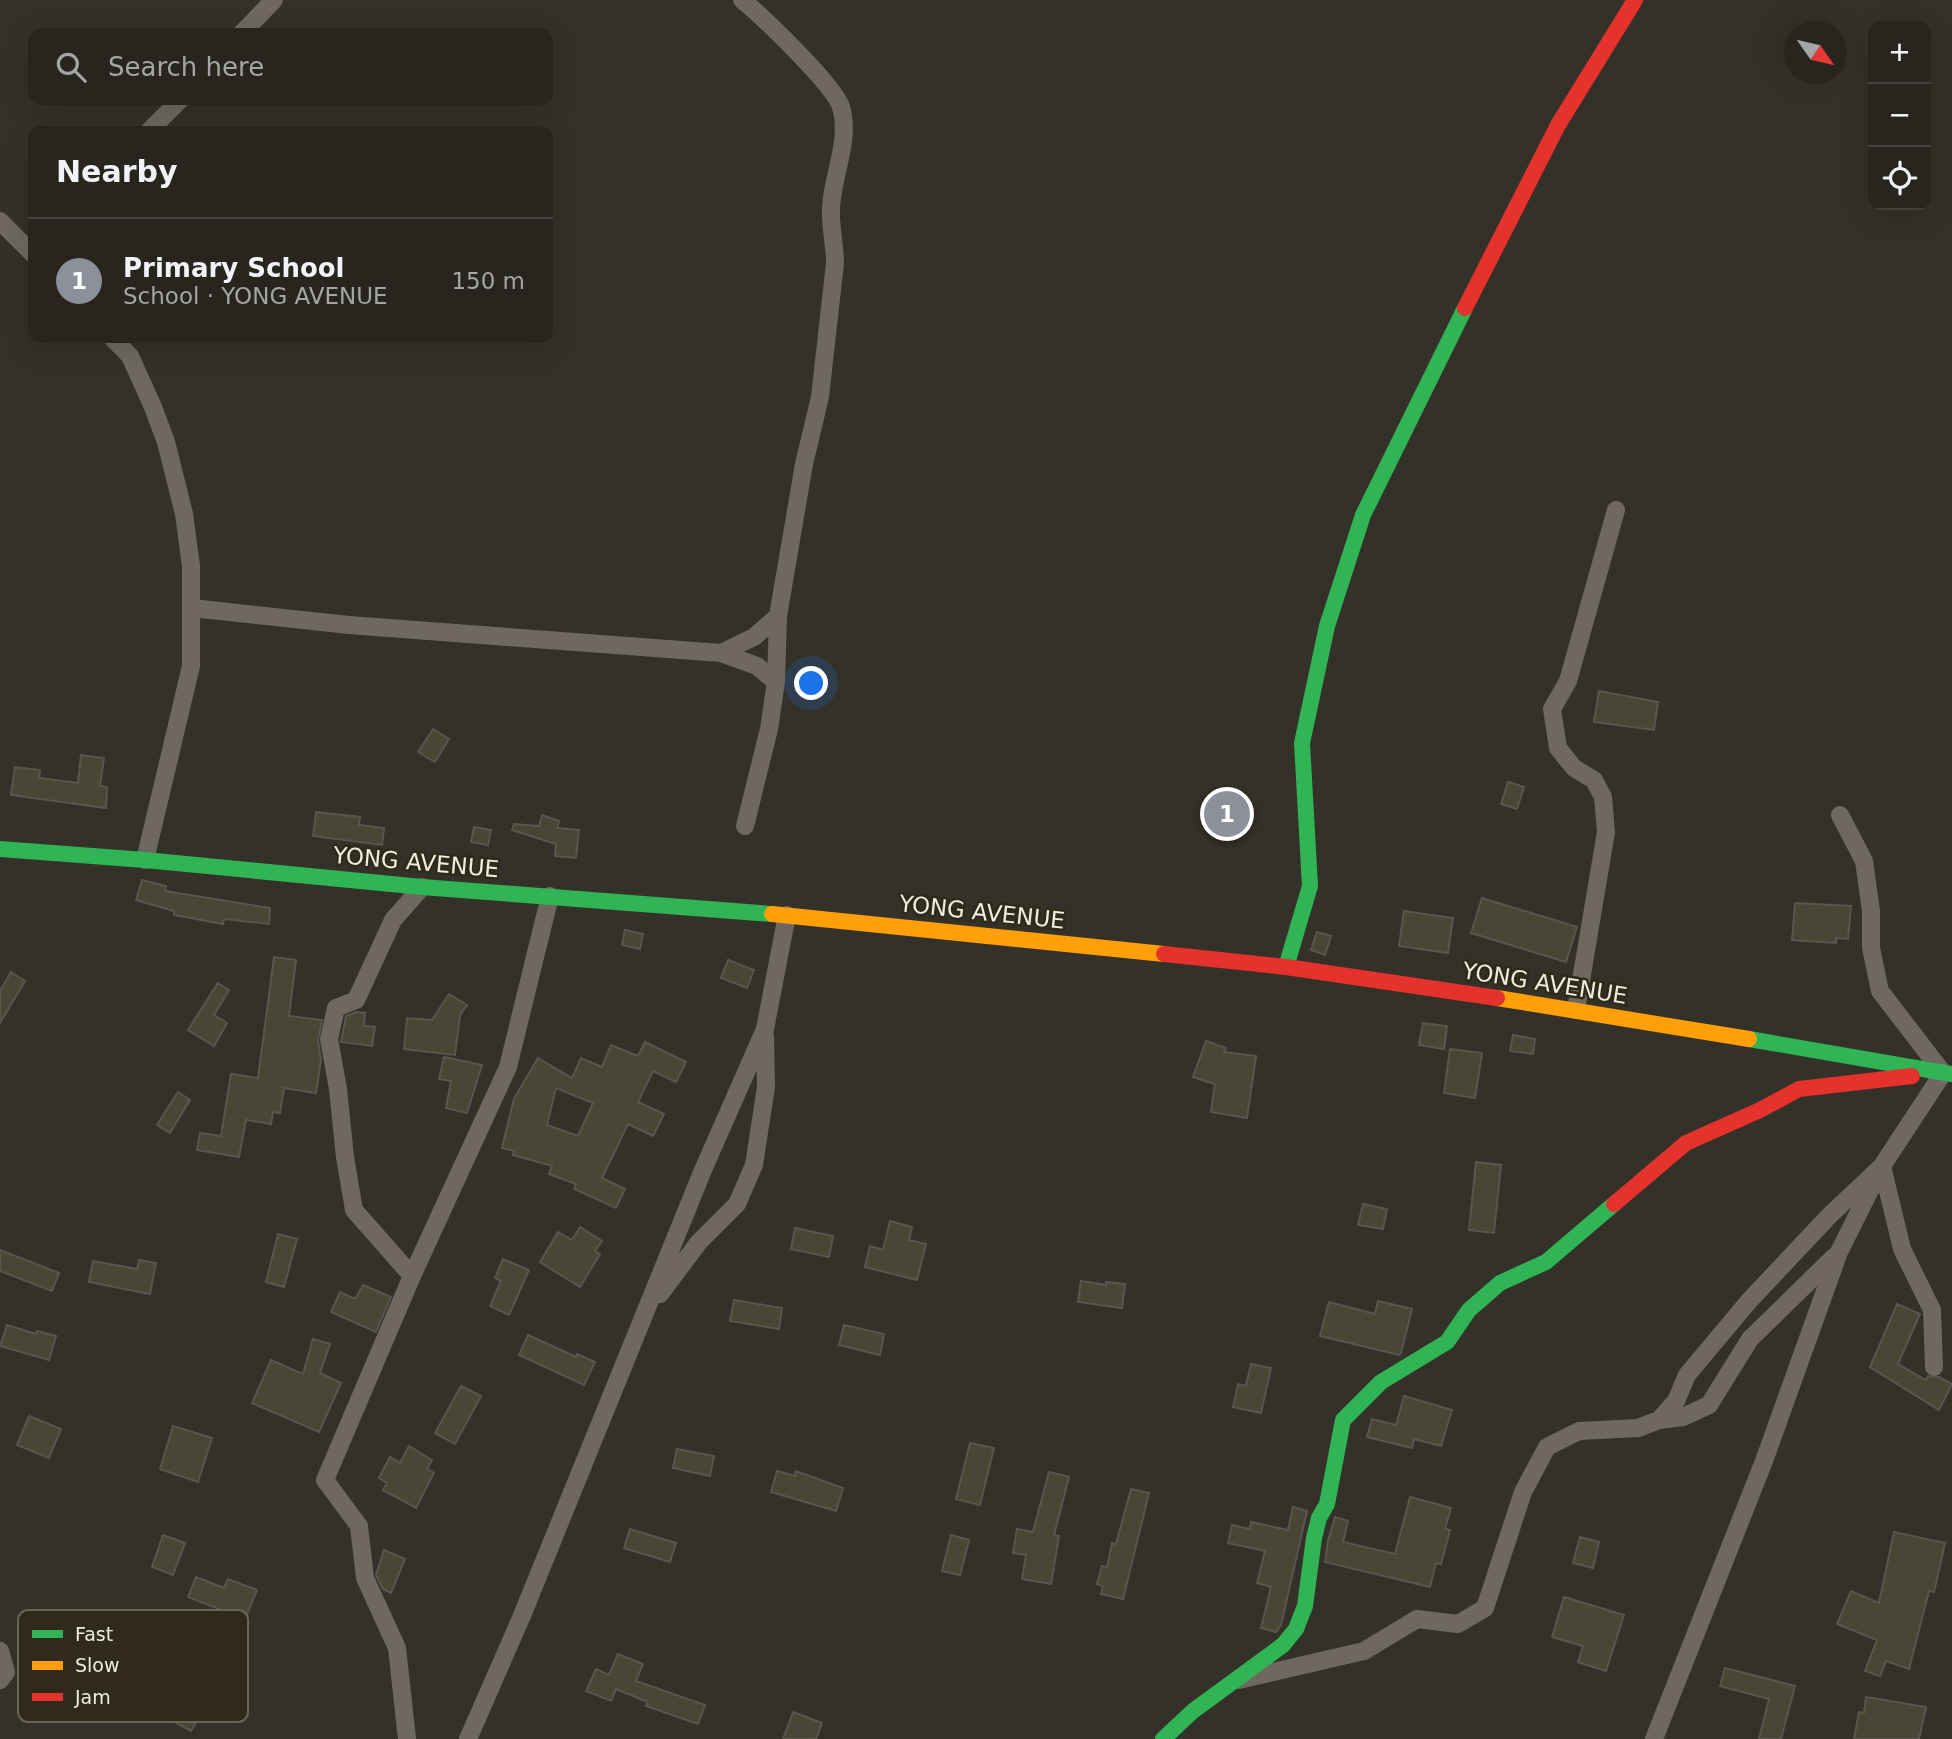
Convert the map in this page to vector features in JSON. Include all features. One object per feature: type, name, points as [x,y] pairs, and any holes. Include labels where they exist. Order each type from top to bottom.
[{"type":"street","points":[[247,28],[274,0]]},
{"type":"street","points":[[742,0],[758,13],[819,77],[840,106],[843,125],[842,152],[830,210],[835,263],[820,397],[804,464],[778,616],[776,682],[769,729],[745,826]]},
{"type":"street","points":[[1286,967],[1310,886],[1301,743],[1327,626],[1363,515],[1558,125],[1635,0]]},
{"type":"street","points":[[154,126],[175,105]]},
{"type":"street","points":[[0,221],[28,249]]},
{"type":"street","points":[[118,343],[130,356],[143,381],[166,442],[184,514],[191,566],[191,666],[145,860]]},
{"type":"street","points":[[1576,1010],[1606,832],[1603,797],[1594,780],[1574,768],[1559,748],[1552,709],[1568,681],[1616,510]]},
{"type":"street","points":[[192,608],[349,625],[721,653],[757,666],[776,682]]},
{"type":"street","points":[[721,653],[754,637],[778,616]]},
{"type":"street","points":[[1840,815],[1864,861],[1871,911],[1871,948],[1880,991],[1947,1073]]},
{"type":"street","name":"YONG AVENUE","points":[[0,849],[422,887],[787,915],[1286,967],[1576,1010],[1947,1073]]},
{"type":"street","points":[[412,1276],[354,1209],[329,1039],[336,1008],[356,1000],[393,920],[422,887]]},
{"type":"street","points":[[407,1739],[397,1648],[365,1578],[359,1526],[325,1480],[412,1276],[508,1067],[550,896]]},
{"type":"street","points":[[646,1314],[699,1242],[737,1204],[754,1165],[766,1087],[765,1029],[787,915]]},
{"type":"street","points":[[468,1739],[521,1618],[703,1170],[765,1029]]},
{"type":"street","points":[[1654,1739],[1764,1461],[1839,1252],[1882,1166],[1947,1073]]},
{"type":"street","points":[[1163,1739],[1193,1711],[1283,1645],[1296,1629],[1305,1606],[1314,1538],[1319,1518],[1327,1504],[1343,1420],[1381,1382],[1447,1342],[1469,1310],[1500,1283],[1546,1262],[1686,1143],[1760,1110],[1799,1089],[1947,1073]]},
{"type":"street","points":[[1882,1166],[1902,1249],[1932,1310],[1934,1367]]},
{"type":"street","points":[[1659,1420],[1676,1401],[1687,1375],[1749,1301],[1829,1216],[1882,1166]]},
{"type":"street","points":[[1233,1681],[1364,1651],[1416,1619],[1458,1624],[1485,1608],[1523,1492],[1547,1447],[1579,1431],[1638,1428],[1659,1420],[1684,1417],[1709,1405],[1750,1339],[1839,1252]]},
{"type":"street","points":[[0,1651],[6,1672],[0,1680]]},
{"type":"building","points":[[1599,691],[1658,702],[1654,730],[1594,722]]},
{"type":"building","points":[[433,729],[449,739],[435,762],[418,752]]},
{"type":"building","points":[[81,755],[104,758],[100,786],[107,787],[106,808],[11,795],[15,767],[40,770],[39,778],[78,783]]},
{"type":"building","points":[[1508,782],[1524,787],[1517,809],[1501,804]]},
{"type":"building","points":[[316,812],[360,817],[359,825],[384,828],[382,845],[313,836]]},
{"type":"building","points":[[542,815],[559,821],[557,828],[579,830],[576,858],[555,856],[556,844],[512,830],[514,824],[539,826]]},
{"type":"building","points":[[474,827],[491,830],[488,845],[471,842]]},
{"type":"building","points":[[142,880],[166,886],[165,891],[270,908],[269,924],[224,919],[223,924],[174,915],[174,911],[136,900]]},
{"type":"building","points":[[1482,898],[1577,927],[1566,962],[1471,933]]},
{"type":"building","points":[[1795,903],[1851,906],[1848,939],[1836,938],[1836,943],[1792,940]]},
{"type":"building","points":[[1404,911],[1453,918],[1448,953],[1399,946]]},
{"type":"building","points":[[625,930],[643,934],[640,949],[622,945]]},
{"type":"building","points":[[1317,932],[1331,936],[1325,955],[1311,950]]},
{"type":"building","points":[[274,957],[296,960],[289,1016],[322,1020],[318,1040],[321,1060],[316,1093],[284,1088],[280,1113],[273,1112],[271,1124],[246,1120],[239,1157],[197,1150],[200,1133],[221,1136],[231,1074],[258,1078]]},
{"type":"building","points":[[728,960],[754,970],[747,988],[721,978]]},
{"type":"building","points":[[11,972],[25,981],[0,1023],[0,991]]},
{"type":"building","points":[[218,983],[229,990],[214,1015],[227,1023],[214,1046],[188,1030]]},
{"type":"building","points":[[449,994],[467,1005],[460,1015],[455,1055],[404,1049],[407,1018],[432,1020]]},
{"type":"building","points":[[356,1012],[365,1013],[364,1026],[375,1027],[372,1046],[341,1042],[346,1016]]},
{"type":"building","points":[[1423,1023],[1447,1026],[1444,1049],[1419,1045]]},
{"type":"building","points":[[1513,1035],[1535,1039],[1533,1054],[1510,1051]]},
{"type":"building","points":[[1206,1041],[1226,1048],[1224,1052],[1256,1056],[1247,1118],[1211,1112],[1215,1084],[1193,1077]]},
{"type":"building","points":[[645,1042],[686,1062],[676,1082],[653,1071],[638,1102],[664,1114],[653,1136],[628,1124],[602,1178],[625,1189],[616,1208],[574,1189],[576,1184],[549,1174],[552,1166],[513,1155],[514,1151],[502,1148],[514,1099],[538,1058],[572,1078],[581,1058],[602,1067],[611,1045],[638,1056]],"holes":[[[556,1088],[593,1103],[578,1136],[547,1125]]]},
{"type":"building","points":[[1450,1049],[1482,1053],[1475,1098],[1444,1093]]},
{"type":"building","points":[[444,1057],[482,1065],[467,1113],[446,1108],[451,1081],[439,1079]]},
{"type":"building","points":[[178,1092],[190,1100],[170,1133],[157,1125]]},
{"type":"building","points":[[1476,1162],[1501,1165],[1494,1233],[1469,1230]]},
{"type":"building","points":[[1363,1204],[1387,1209],[1383,1229],[1358,1225]]},
{"type":"building","points":[[890,1221],[912,1227],[909,1240],[926,1244],[917,1280],[865,1267],[870,1246],[883,1250]]},
{"type":"building","points":[[580,1227],[602,1241],[595,1251],[600,1254],[580,1287],[540,1262],[558,1232],[572,1240]]},
{"type":"building","points":[[795,1228],[833,1236],[829,1257],[791,1249]]},
{"type":"building","points":[[278,1234],[297,1239],[284,1287],[266,1282]]},
{"type":"building","points":[[0,1250],[59,1273],[52,1291],[0,1271]]},
{"type":"building","points":[[503,1259],[529,1270],[509,1315],[490,1306],[501,1281],[495,1278]]},
{"type":"building","points":[[139,1260],[156,1263],[150,1294],[89,1282],[93,1261],[137,1269]]},
{"type":"building","points":[[1081,1281],[1106,1285],[1106,1282],[1125,1284],[1122,1308],[1078,1302]]},
{"type":"building","points":[[363,1285],[391,1297],[376,1332],[331,1312],[340,1292],[355,1299]]},
{"type":"building","points":[[734,1300],[782,1308],[779,1329],[730,1321]]},
{"type":"building","points":[[1378,1301],[1412,1309],[1399,1355],[1320,1336],[1329,1302],[1375,1314]]},
{"type":"building","points":[[1897,1304],[1920,1314],[1898,1364],[1926,1380],[1928,1376],[1939,1377],[1952,1384],[1939,1410],[1870,1367]]},
{"type":"building","points":[[7,1325],[36,1334],[37,1331],[56,1336],[49,1360],[0,1346]]},
{"type":"building","points":[[844,1325],[884,1334],[880,1355],[839,1345]]},
{"type":"building","points":[[528,1335],[576,1357],[577,1354],[595,1362],[584,1385],[519,1355]]},
{"type":"building","points":[[313,1339],[330,1344],[320,1373],[341,1383],[319,1432],[252,1403],[271,1360],[303,1374]]},
{"type":"building","points":[[1251,1364],[1271,1368],[1261,1413],[1233,1407],[1238,1384],[1246,1386]]},
{"type":"building","points":[[461,1386],[481,1396],[455,1444],[435,1433]]},
{"type":"building","points":[[1404,1396],[1452,1410],[1441,1446],[1414,1439],[1412,1448],[1367,1437],[1372,1419],[1396,1425]]},
{"type":"building","points":[[29,1416],[61,1429],[49,1458],[17,1445]]},
{"type":"building","points":[[173,1426],[212,1438],[198,1482],[160,1469]]},
{"type":"building","points":[[970,1443],[994,1448],[980,1505],[956,1499]]},
{"type":"building","points":[[409,1446],[432,1460],[427,1469],[434,1473],[416,1508],[383,1490],[387,1483],[379,1478],[390,1457],[400,1463]]},
{"type":"building","points":[[677,1449],[714,1456],[710,1476],[673,1468]]},
{"type":"building","points":[[777,1471],[795,1476],[796,1471],[843,1488],[836,1511],[771,1492]]},
{"type":"building","points":[[1049,1472],[1069,1477],[1054,1535],[1059,1536],[1051,1584],[1022,1579],[1026,1555],[1013,1553],[1017,1529],[1033,1532]]},
{"type":"building","points":[[1131,1489],[1149,1493],[1123,1599],[1101,1594],[1103,1586],[1097,1584],[1102,1566],[1107,1567],[1112,1543],[1116,1544]]},
{"type":"building","points":[[1410,1497],[1451,1508],[1445,1529],[1450,1530],[1441,1564],[1436,1563],[1430,1587],[1325,1562],[1335,1517],[1348,1521],[1343,1542],[1395,1554]]},
{"type":"building","points":[[1293,1507],[1307,1511],[1281,1625],[1276,1632],[1261,1628],[1271,1587],[1257,1583],[1265,1551],[1228,1543],[1232,1525],[1250,1529],[1251,1522],[1288,1530]]},
{"type":"building","points":[[630,1529],[676,1543],[670,1562],[624,1548]]},
{"type":"building","points":[[1894,1532],[1945,1543],[1934,1592],[1929,1591],[1909,1669],[1886,1661],[1880,1676],[1865,1671],[1877,1640],[1837,1624],[1851,1591],[1879,1603]]},
{"type":"building","points":[[163,1535],[185,1543],[173,1575],[152,1567]]},
{"type":"building","points":[[951,1535],[969,1540],[960,1575],[942,1571]]},
{"type":"building","points":[[1580,1537],[1599,1542],[1593,1568],[1573,1563]]},
{"type":"building","points":[[384,1550],[405,1559],[391,1593],[383,1589],[376,1575]]},
{"type":"building","points":[[196,1577],[224,1588],[228,1579],[257,1590],[248,1612],[222,1610],[188,1597]]},
{"type":"building","points":[[1564,1597],[1624,1615],[1606,1671],[1578,1662],[1583,1646],[1552,1637]]},
{"type":"building","points":[[618,1654],[643,1664],[636,1681],[705,1705],[698,1724],[646,1706],[648,1702],[616,1689],[611,1701],[586,1691],[596,1669],[609,1675]]},
{"type":"building","points":[[1725,1668],[1795,1686],[1781,1739],[1759,1739],[1769,1699],[1720,1686]]},
{"type":"building","points":[[1866,1697],[1926,1707],[1919,1739],[1854,1739],[1859,1712],[1864,1713]]},
{"type":"building","points":[[793,1712],[822,1723],[816,1739],[783,1739]]},
{"type":"building","points":[[175,1722],[196,1722],[191,1731]]},
{"type":"traffic: fast","points":[[1286,967],[1310,886],[1302,743],[1327,626],[1363,515],[1465,308]]},
{"type":"traffic: fast","points":[[0,849],[422,887],[772,914]]},
{"type":"traffic: fast","points":[[1749,1039],[1952,1074]]},
{"type":"traffic: fast","points":[[1163,1739],[1193,1711],[1283,1645],[1296,1629],[1305,1606],[1314,1538],[1319,1518],[1327,1504],[1343,1420],[1381,1382],[1447,1342],[1469,1310],[1500,1283],[1546,1262],[1614,1204]]},
{"type":"traffic: slow","points":[[772,914],[1164,954]]},
{"type":"traffic: slow","points":[[1497,998],[1749,1039]]},
{"type":"traffic: jam","points":[[1465,308],[1558,125],[1635,0]]},
{"type":"traffic: jam","points":[[1164,954],[1286,967],[1497,998]]},
{"type":"traffic: jam","points":[[1614,1204],[1686,1143],[1760,1110],[1799,1089],[1912,1076]]},
{"type":"place","name":"Primary School","points":[[1227,814]]}]
